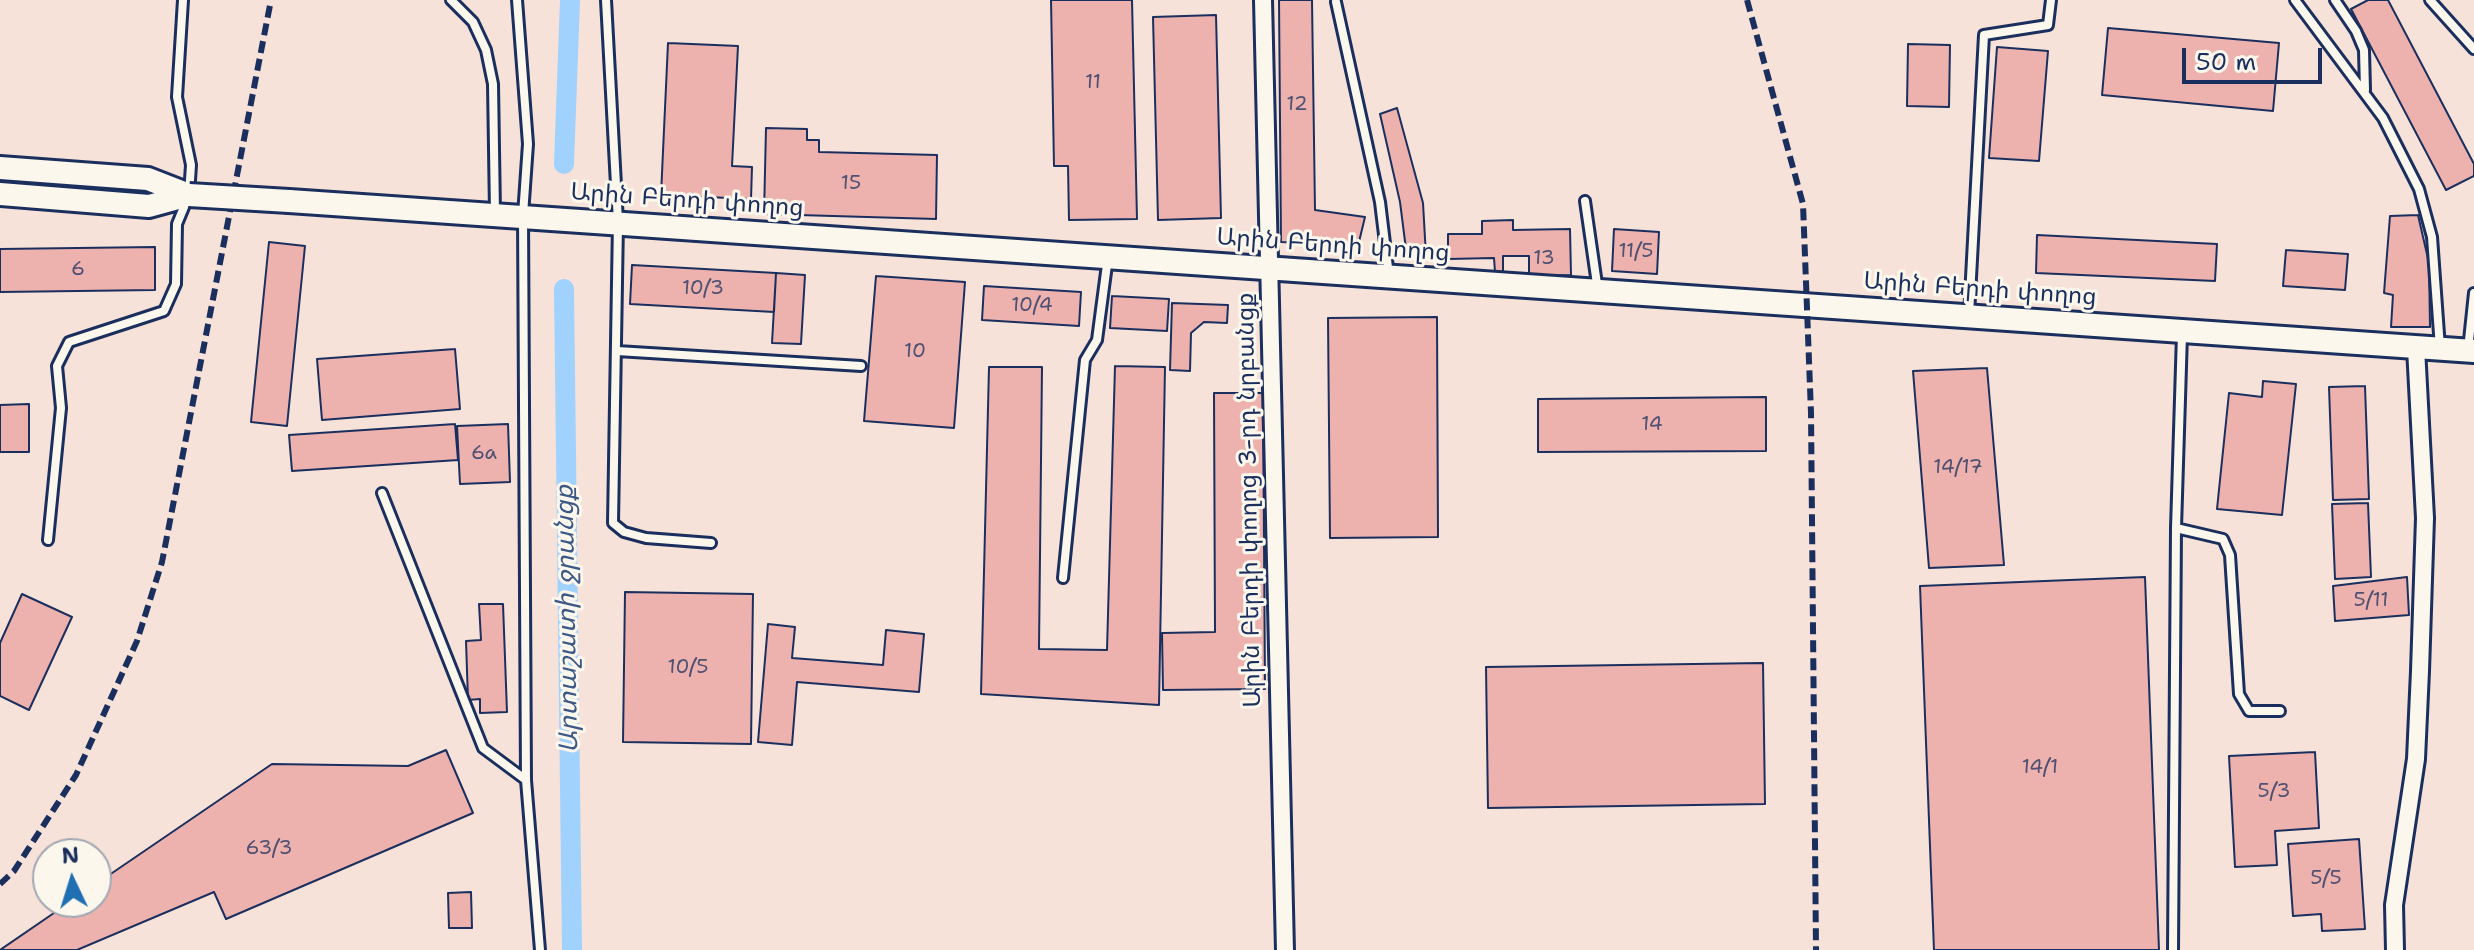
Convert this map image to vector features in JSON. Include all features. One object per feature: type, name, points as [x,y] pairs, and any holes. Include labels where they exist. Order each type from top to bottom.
[{"type":"street","name":"Արին Բերդի փողոց 3-րդ նրբանցք","points":[[1263,0],[1285,950]]},
{"type":"street","name":"Արին Բերդի փողոց","points":[[0,168],[148,179],[189,195],[523,215],[2471,351]]},
{"type":"street","name":"Արին Բերդի փողոց","points":[[0,194],[149,206],[189,195]]},
{"type":"street","points":[[2395,950],[2394,905],[2416,759],[2421,656],[2425,518],[2416,348]]},
{"type":"lane","points":[[48,540],[61,408],[57,366],[69,342],[164,311],[176,284],[177,224],[189,195],[191,165],[177,97],[183,0]]},
{"type":"lane","points":[[451,0],[473,22],[486,50],[493,84],[495,214]]},
{"type":"lane","points":[[517,0],[528,144],[523,215],[526,780],[540,950]]},
{"type":"lane","points":[[606,0],[618,222],[613,523],[624,532],[646,538],[711,543]]},
{"type":"lane","points":[[1969,316],[1984,35],[2048,25],[2051,0]]},
{"type":"lane","points":[[2295,0],[2383,118],[2419,189],[2432,237],[2440,349]]},
{"type":"lane","points":[[2335,0],[2356,31],[2364,50],[2365,91]]},
{"type":"lane","points":[[2430,0],[2474,49]]},
{"type":"lane","points":[[1336,2],[1380,202],[1389,276]]},
{"type":"lane","points":[[1585,201],[1598,291]]},
{"type":"lane","points":[[1063,578],[1085,360],[1097,340],[1108,257]]},
{"type":"lane","points":[[2471,351],[2474,293]]},
{"type":"lane","points":[[2173,950],[2176,528],[2182,329]]},
{"type":"lane","points":[[617,351],[861,366]]},
{"type":"lane","points":[[382,493],[483,748],[526,780]]},
{"type":"lane","points":[[2176,528],[2223,539],[2230,555],[2239,694],[2249,711],[2280,711]]},
{"type":"shaded area","points":[[0,0],[2474,0],[2474,950],[0,950]]},
{"type":"building","points":[[1051,0],[1132,0],[1137,219],[1069,220],[1068,166],[1054,166]]},
{"type":"building","points":[[1279,0],[1312,0],[1315,210],[1365,217],[1358,246],[1281,242]]},
{"type":"building","points":[[2368,0],[2388,0],[2474,164],[2474,176],[2446,190],[2351,9]]},
{"type":"building","points":[[1216,15],[1221,218],[1158,220],[1153,17]]},
{"type":"building","points":[[2108,28],[2279,43],[2273,111],[2102,95]]},
{"type":"building","points":[[668,43],[738,46],[732,166],[752,167],[751,199],[661,195]]},
{"type":"building","points":[[1908,44],[1950,45],[1949,107],[1907,106]]},
{"type":"building","points":[[1997,47],[2048,51],[2039,161],[1989,158]]},
{"type":"building","points":[[1397,108],[1423,203],[1426,256],[1407,257],[1400,202],[1380,114]]},
{"type":"building","points":[[766,128],[807,129],[807,140],[819,140],[819,152],[937,155],[936,219],[764,214]]},
{"type":"building","points":[[2418,215],[2429,263],[2430,327],[2391,327],[2393,295],[2384,293],[2390,216]]},
{"type":"building","points":[[1513,220],[1513,230],[1570,229],[1571,275],[1529,276],[1529,256],[1503,256],[1503,272],[1495,272],[1494,258],[1448,259],[1448,234],[1482,234],[1482,221]]},
{"type":"building","points":[[1614,229],[1659,232],[1657,274],[1612,271]]},
{"type":"building","points":[[2037,235],[2217,244],[2215,281],[2036,273]]},
{"type":"building","points":[[269,242],[305,246],[287,426],[251,422]]},
{"type":"building","points":[[155,247],[155,290],[0,292],[0,249]]},
{"type":"building","points":[[2286,250],[2348,254],[2345,290],[2283,286]]},
{"type":"building","points":[[632,265],[776,273],[774,312],[630,304]]},
{"type":"building","points":[[776,273],[805,275],[801,344],[772,343]]},
{"type":"building","points":[[876,276],[965,282],[954,428],[864,421]]},
{"type":"building","points":[[984,286],[1081,292],[1079,326],[982,320]]},
{"type":"building","points":[[1112,296],[1169,299],[1167,331],[1110,328]]},
{"type":"building","points":[[1172,303],[1228,305],[1227,323],[1204,322],[1191,333],[1190,371],[1170,370]]},
{"type":"building","points":[[1437,317],[1438,537],[1330,538],[1328,318]]},
{"type":"building","points":[[455,349],[460,409],[322,420],[317,359]]},
{"type":"building","points":[[1115,366],[1165,367],[1159,705],[981,694],[989,367],[1042,367],[1039,649],[1107,650]]},
{"type":"building","points":[[1987,368],[2004,565],[1929,568],[1913,371]]},
{"type":"building","points":[[2263,381],[2296,384],[2282,515],[2217,509],[2229,393],[2262,397]]},
{"type":"building","points":[[2365,386],[2369,499],[2333,500],[2329,387]]},
{"type":"building","points":[[1214,393],[1263,393],[1265,689],[1163,690],[1162,633],[1215,632]]},
{"type":"building","points":[[1766,397],[1766,451],[1538,452],[1538,399]]},
{"type":"building","points":[[29,404],[29,452],[0,452],[0,405]]},
{"type":"building","points":[[455,424],[458,460],[292,471],[289,435]]},
{"type":"building","points":[[508,424],[510,482],[460,484],[457,426]]},
{"type":"building","points":[[2368,503],[2371,577],[2335,579],[2332,504]]},
{"type":"building","points":[[2145,577],[2159,950],[1934,950],[1920,586]]},
{"type":"building","points":[[2407,577],[2409,615],[2335,621],[2333,586]]},
{"type":"building","points":[[625,592],[753,594],[751,744],[623,742]]},
{"type":"building","points":[[22,594],[72,617],[29,710],[0,696],[0,643]]},
{"type":"building","points":[[479,604],[503,604],[507,712],[480,713],[480,699],[468,700],[466,641],[481,640]]},
{"type":"building","points":[[768,624],[795,627],[792,658],[883,665],[886,630],[924,634],[919,692],[797,682],[792,745],[758,742]]},
{"type":"building","points":[[1763,663],[1765,804],[1488,808],[1486,667]]},
{"type":"building","points":[[446,750],[473,813],[226,919],[214,892],[77,950],[0,950],[47,918],[112,918],[112,873],[272,764],[408,766]]},
{"type":"building","points":[[2315,752],[2319,828],[2275,831],[2277,865],[2235,867],[2229,756]]},
{"type":"building","points":[[2359,839],[2365,929],[2322,931],[2321,914],[2293,916],[2288,844]]},
{"type":"building","points":[[471,892],[472,928],[449,928],[448,893]]},
{"type":"waterway","name":"Արտաշատի ջրանցք","points":[[564,164],[570,0]]},
{"type":"waterway","name":"Արտաշատի ջրանցք","points":[[564,289],[572,950]]},
{"type":"railway","points":[[0,884],[14,871],[76,775],[137,641],[162,562],[271,0]]},
{"type":"railway","points":[[1747,0],[1803,204],[1811,413],[1816,950]]}]
